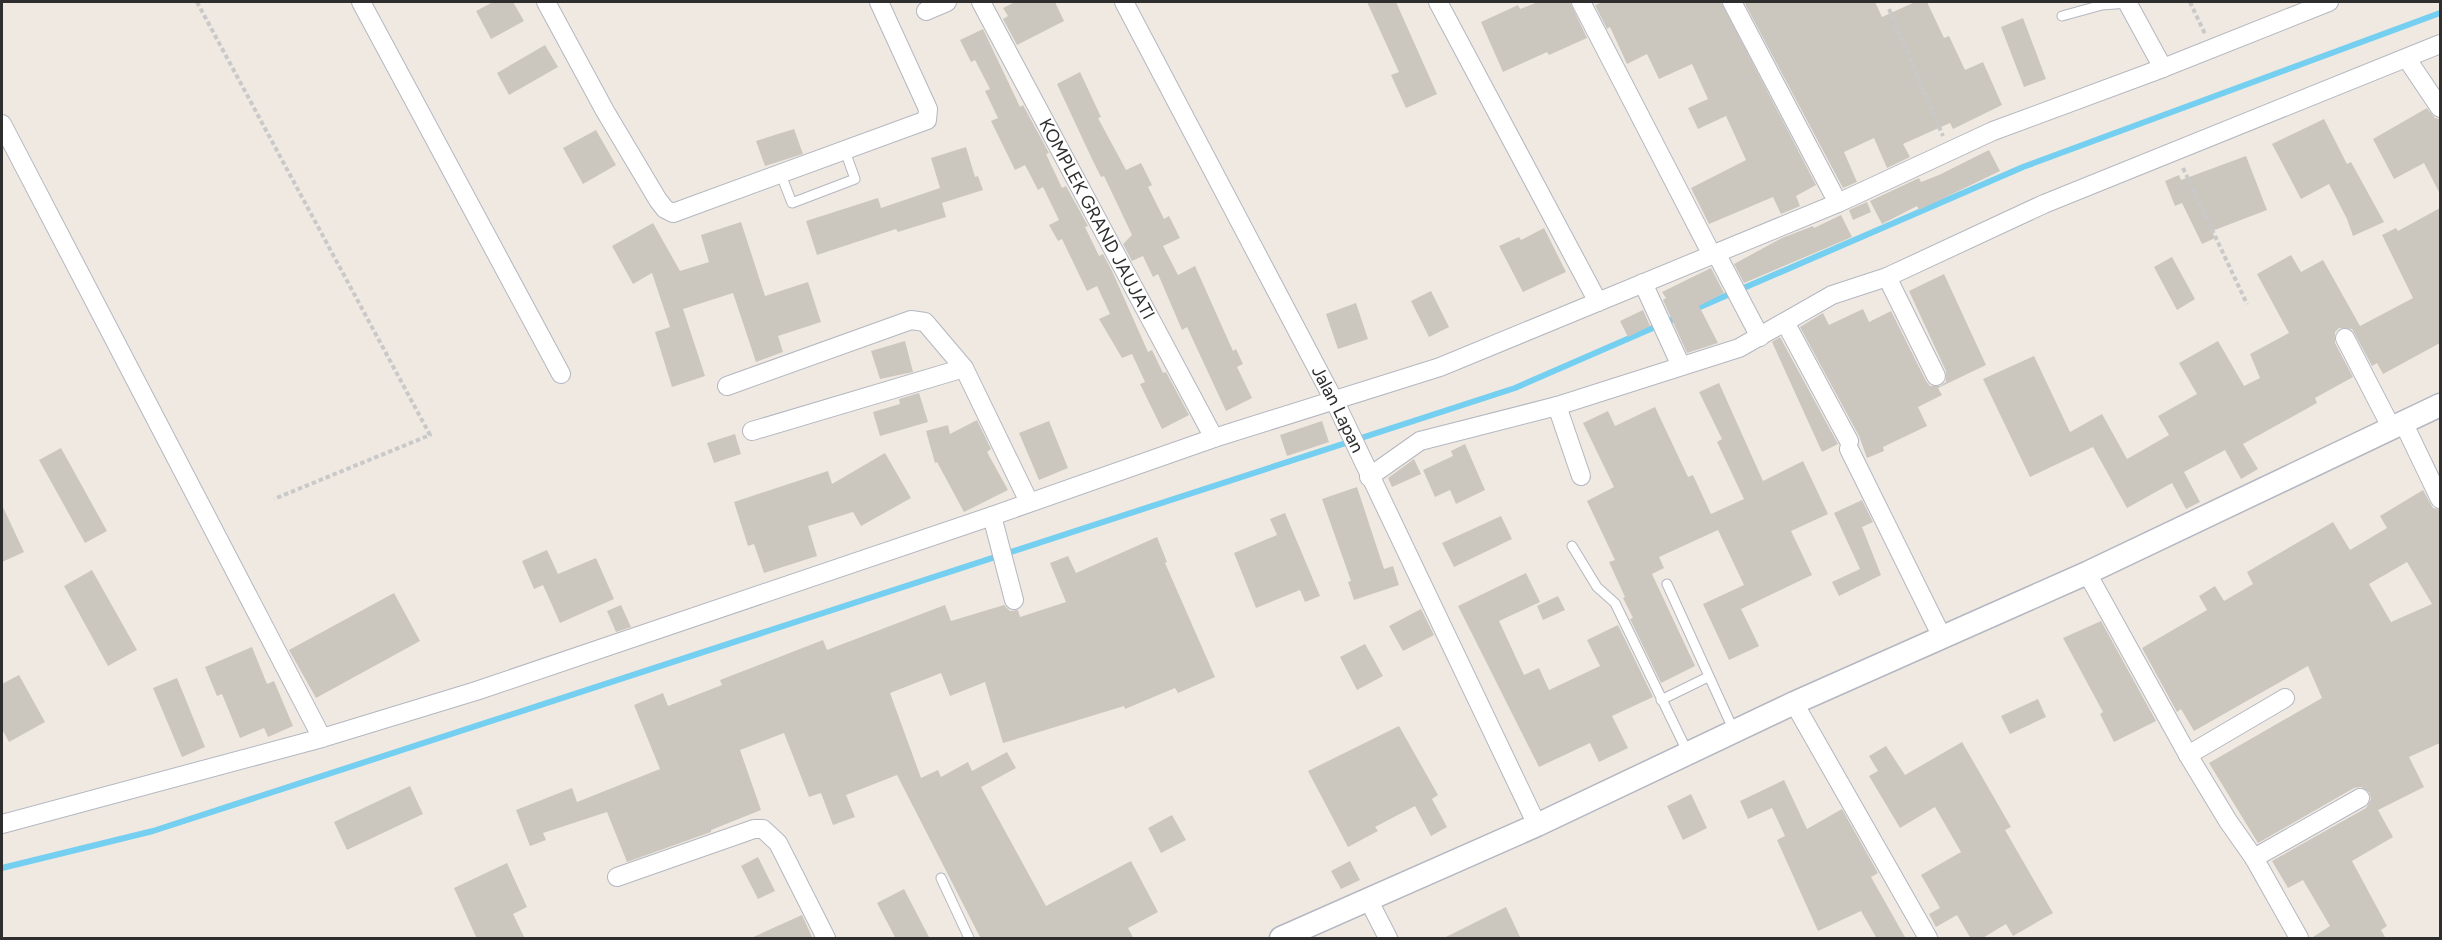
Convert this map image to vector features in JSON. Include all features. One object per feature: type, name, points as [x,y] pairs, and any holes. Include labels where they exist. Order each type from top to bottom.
[{"type":"street","points":[[360,2],[561,374]]},
{"type":"street","points":[[546,2],[605,111],[665,209],[673,213],[927,120],[929,116],[895,32],[879,2]]},
{"type":"street","points":[[926,11],[947,2]]},
{"type":"street","name":"KOMPLEK GRAND JAUJATI","points":[[981,2],[1214,438]]},
{"type":"street","name":"Jalan Lapan","points":[[1124,2],[1335,404],[1538,825]]},
{"type":"street","points":[[1438,2],[1598,302]]},
{"type":"street","points":[[1581,2],[1756,330]]},
{"type":"street","points":[[1732,2],[1838,203]]},
{"type":"street","points":[[2128,2],[2163,68]]},
{"type":"street","points":[[2,824],[322,738],[476,691],[1214,438],[1335,404],[1440,367],[1838,203],[1950,150],[2025,118],[2163,68],[2329,2]]},
{"type":"street","points":[[1365,469],[1420,441],[1557,406],[1679,361],[1739,348],[1756,330],[1785,322],[1832,295],[1887,277],[2044,204],[2440,44]]},
{"type":"street","points":[[2407,59],[2440,108]]},
{"type":"street","points":[[2,124],[322,738]]},
{"type":"street","points":[[1887,277],[1936,376]]},
{"type":"street","points":[[1643,283],[1679,361]]},
{"type":"street","points":[[727,386],[911,320],[926,322],[964,368],[1029,502]]},
{"type":"street","points":[[1785,322],[1849,445],[1942,637]]},
{"type":"street","points":[[2345,338],[2440,500]]},
{"type":"street","points":[[752,431],[964,368]]},
{"type":"street","points":[[1281,939],[1369,902],[1538,825],[1794,703],[2087,573],[2440,405]]},
{"type":"street","points":[[1557,406],[1581,476]]},
{"type":"street","points":[[992,516],[1000,537],[1014,600]]},
{"type":"street","points":[[2087,573],[2188,755],[2228,821],[2254,858],[2299,939]]},
{"type":"street","points":[[2188,755],[2284,698]]},
{"type":"street","points":[[1794,703],[1928,939]]},
{"type":"street","points":[[2254,858],[2360,798]]},
{"type":"street","points":[[617,877],[754,829],[763,829],[778,843],[826,939]]},
{"type":"street","points":[[1369,902],[1388,939]]},
{"type":"lane","points":[[2062,16],[2102,5],[2128,2]]},
{"type":"lane","points":[[780,175],[792,203],[855,179],[845,151]]},
{"type":"lane","points":[[1572,546],[1597,587],[1615,603],[1688,753]]},
{"type":"lane","points":[[1667,584],[1734,731]]},
{"type":"lane","points":[[1661,700],[1708,677]]},
{"type":"lane","points":[[942,878],[969,939]]},
{"type":"path","points":[[197,2],[430,435],[274,499]]},
{"type":"path","points":[[2190,2],[2211,49]]},
{"type":"path","points":[[1889,9],[1950,150]]},
{"type":"path","points":[[2175,151],[2247,304]]},
{"type":"building","points":[[493,2],[513,2],[524,21],[491,39],[476,11]]},
{"type":"building","points":[[1015,2],[1055,2],[1064,21],[1017,45],[1003,19],[1008,16],[1003,8]]},
{"type":"building","points":[[1367,2],[1396,2],[1437,94],[1406,108],[1391,75],[1399,72]]},
{"type":"building","points":[[1538,2],[1570,2],[1587,38],[1549,55],[1547,52],[1503,72],[1481,22],[1518,5],[1520,9]]},
{"type":"building","points":[[1603,2],[1721,2],[1816,185],[1796,196],[1800,206],[1781,214],[1773,197],[1709,224],[1691,188],[1746,160],[1726,116],[1698,129],[1688,108],[1708,99],[1692,64],[1659,79],[1647,54],[1627,64],[1610,27],[1607,29],[1595,5]]},
{"type":"building","points":[[1744,2],[1875,2],[1882,17],[1915,2],[1927,2],[1944,38],[1949,36],[1965,70],[1983,62],[2002,105],[1953,129],[1950,123],[1903,144],[1910,157],[1887,168],[1874,138],[1844,152],[1857,182],[1843,188]]},
{"type":"building","points":[[2023,18],[2046,79],[2024,87],[2001,27]]},
{"type":"building","points":[[983,29],[1020,107],[1023,105],[1049,153],[1046,154],[1062,188],[1066,186],[1088,226],[1085,227],[1099,256],[1103,254],[1112,271],[1148,352],[1152,350],[1163,373],[1166,372],[1189,415],[1162,429],[1140,384],[1145,382],[1132,354],[1122,358],[1099,319],[1110,314],[1097,286],[1087,291],[1062,239],[1058,241],[1049,225],[1059,220],[1043,187],[1038,190],[1025,165],[1015,170],[991,121],[998,118],[985,91],[990,89],[975,60],[971,62],[960,40]]},
{"type":"building","points":[[545,45],[558,67],[509,95],[497,73]]},
{"type":"building","points":[[1080,72],[1101,117],[1098,118],[1126,170],[1141,163],[1152,185],[1148,187],[1164,219],[1169,216],[1180,238],[1163,246],[1178,275],[1195,266],[1233,351],[1236,349],[1243,364],[1237,367],[1252,398],[1226,411],[1187,327],[1182,330],[1158,274],[1153,277],[1143,256],[1132,261],[1123,244],[1132,235],[1104,176],[1101,177],[1092,159],[1057,84]]},
{"type":"building","points":[[2427,108],[2435,118],[2440,119],[2440,194],[2424,163],[2394,179],[2373,139]]},
{"type":"building","points":[[2324,119],[2347,164],[2351,162],[2384,222],[2353,236],[2329,184],[2301,199],[2272,144]]},
{"type":"building","points":[[794,129],[803,154],[765,166],[756,141]]},
{"type":"building","points":[[596,130],[616,165],[583,184],[563,148]]},
{"type":"building","points":[[966,147],[975,177],[978,176],[983,190],[942,203],[946,217],[898,232],[896,229],[817,255],[806,221],[878,198],[881,208],[940,188],[931,158]]},
{"type":"building","points":[[1989,150],[2000,171],[1919,210],[1917,206],[1882,224],[1870,201],[1919,178],[1921,182],[1939,175]]},
{"type":"building","points":[[2246,156],[2267,210],[2212,231],[2215,238],[2202,244],[2182,203],[2175,206],[2165,181],[2179,175],[2181,180]]},
{"type":"building","points":[[1867,202],[1871,212],[1853,220],[1849,210]]},
{"type":"building","points":[[2440,208],[2440,343],[2383,374],[2377,363],[2372,366],[2352,329],[2339,328],[2335,332],[2335,343],[2353,377],[2315,398],[2317,403],[2243,444],[2258,469],[2241,479],[2225,450],[2184,472],[2200,502],[2186,509],[2172,483],[2127,508],[2093,447],[2030,477],[1983,379],[2034,356],[2070,432],[2102,414],[2127,459],[2169,435],[2158,416],[2197,394],[2179,363],[2218,341],[2244,386],[2260,378],[2250,354],[2289,333],[2257,274],[2291,255],[2301,272],[2323,260],[2360,326],[2413,298],[2382,235],[2396,228],[2398,231]]},
{"type":"building","points":[[1841,215],[1852,237],[1744,283],[1734,264],[1782,238],[1813,226],[1814,228]]},
{"type":"building","points":[[741,222],[765,296],[808,282],[821,322],[778,336],[783,352],[756,362],[733,293],[683,309],[705,376],[672,387],[655,332],[670,327],[652,273],[633,284],[612,246],[653,223],[680,271],[709,262],[701,235]]},
{"type":"building","points":[[1544,228],[1566,272],[1523,292],[1499,246],[1519,237],[1521,240]]},
{"type":"building","points":[[2172,257],[2195,299],[2177,310],[2154,267]]},
{"type":"building","points":[[1711,268],[1724,293],[1699,306],[1718,343],[1687,353],[1663,300],[1666,298],[1662,292]]},
{"type":"building","points":[[1944,274],[1986,365],[1938,388],[1942,395],[1918,407],[1927,426],[1883,447],[1884,451],[1867,458],[1859,436],[1800,327],[1823,313],[1829,325],[1863,309],[1869,322],[1891,311],[1926,381],[1930,386],[1940,386],[1946,382],[1946,371],[1909,291]]},
{"type":"building","points":[[1431,291],[1449,327],[1429,337],[1411,301]]},
{"type":"building","points":[[1356,303],[1368,339],[1338,349],[1326,314]]},
{"type":"building","points":[[1643,310],[1650,326],[1628,337],[1620,321]]},
{"type":"building","points":[[1780,337],[1838,444],[1822,452],[1772,342]]},
{"type":"building","points":[[905,341],[913,372],[880,379],[871,351]]},
{"type":"building","points":[[1719,383],[1763,481],[1803,461],[1828,514],[1791,531],[1812,575],[1741,609],[1759,646],[1729,660],[1703,604],[1744,585],[1718,530],[1659,557],[1664,568],[1652,574],[1695,666],[1661,683],[1630,619],[1633,618],[1609,562],[1615,560],[1587,501],[1614,487],[1583,423],[1608,411],[1615,426],[1655,407],[1688,477],[1693,475],[1711,514],[1744,499],[1717,442],[1722,439],[1699,392]]},
{"type":"building","points":[[919,393],[928,422],[880,436],[873,412],[900,404],[899,399]]},
{"type":"building","points":[[977,420],[991,449],[987,452],[1008,490],[964,512],[937,462],[935,463],[926,431],[948,425],[950,434]]},
{"type":"building","points":[[1049,421],[1068,468],[1039,480],[1019,433]]},
{"type":"building","points":[[1322,421],[1329,442],[1287,456],[1280,435]]},
{"type":"building","points":[[735,434],[741,454],[714,463],[707,443]]},
{"type":"building","points":[[1465,444],[1485,490],[1456,504],[1450,490],[1435,497],[1423,470],[1453,456],[1451,451]]},
{"type":"building","points":[[61,448],[107,531],[85,543],[39,460]]},
{"type":"building","points":[[885,453],[911,498],[861,526],[853,512],[808,526],[817,556],[764,573],[754,544],[748,546],[734,502],[828,471],[832,484]]},
{"type":"building","points":[[1414,459],[1421,474],[1392,487],[1388,478]]},
{"type":"building","points":[[1357,487],[1384,569],[1393,566],[1399,585],[1354,600],[1348,582],[1351,581],[1322,499]]},
{"type":"building","points":[[2423,490],[2433,508],[2440,510],[2440,743],[2409,757],[2424,787],[2378,810],[2393,837],[2352,861],[2387,926],[2381,930],[2386,939],[2310,939],[2330,926],[2303,880],[2288,888],[2272,861],[2366,808],[2371,799],[2369,792],[2361,787],[2354,788],[2258,843],[2209,763],[2322,698],[2308,666],[2194,731],[2181,709],[2177,712],[2142,648],[2207,610],[2199,596],[2215,586],[2224,601],[2253,584],[2247,572],[2333,522],[2350,550],[2387,528],[2380,516]],"holes":[[[2407,562],[2432,604],[2391,622],[2369,584]]]},
{"type":"building","points":[[1862,500],[1873,522],[1862,527],[1881,575],[1839,596],[1832,582],[1860,569],[1834,513]]},
{"type":"building","points":[[2,505],[24,552],[2,562]]},
{"type":"building","points":[[1285,513],[1320,596],[1305,602],[1300,590],[1256,608],[1234,553],[1277,535],[1270,519]]},
{"type":"building","points":[[1501,516],[1512,539],[1454,567],[1442,543]]},
{"type":"building","points":[[1157,537],[1167,562],[1165,563],[1215,677],[1178,693],[1175,688],[1125,709],[1124,706],[1003,743],[985,682],[950,696],[941,673],[890,693],[921,778],[938,770],[941,777],[968,762],[972,771],[1007,752],[1016,768],[981,787],[1046,906],[1131,861],[1158,912],[1128,928],[1134,939],[981,939],[897,775],[846,795],[855,817],[833,825],[821,793],[809,797],[784,733],[740,750],[761,810],[711,830],[711,832],[627,862],[607,812],[543,833],[546,840],[530,846],[516,810],[572,788],[577,802],[660,769],[634,705],[663,693],[668,706],[722,685],[720,680],[823,640],[827,650],[945,605],[951,621],[1004,605],[1010,611],[1018,610],[1020,617],[1066,602],[1050,563],[1068,556],[1076,573]]},
{"type":"building","points":[[547,550],[558,574],[596,558],[614,599],[560,623],[543,585],[534,589],[522,561]]},
{"type":"building","points":[[92,570],[137,650],[108,666],[64,586]]},
{"type":"building","points":[[1526,573],[1540,602],[1499,621],[1524,675],[1539,668],[1549,690],[1600,666],[1587,640],[1618,625],[1653,697],[1612,716],[1628,748],[1599,762],[1590,743],[1539,767],[1458,606]]},
{"type":"building","points":[[394,593],[420,641],[316,698],[289,650]]},
{"type":"building","points":[[1558,596],[1565,610],[1543,620],[1537,606]]},
{"type":"building","points":[[621,605],[631,627],[616,632],[607,611]]},
{"type":"building","points":[[1421,609],[1434,635],[1403,651],[1389,626]]},
{"type":"building","points":[[2101,621],[2156,721],[2114,742],[2100,714],[2103,712],[2063,638]]},
{"type":"building","points":[[1365,644],[1383,676],[1357,690],[1340,657]]},
{"type":"building","points":[[252,647],[267,684],[274,681],[293,726],[268,737],[264,728],[240,738],[222,694],[217,696],[205,667]]},
{"type":"building","points":[[19,675],[45,722],[9,742],[2,729],[2,684]]},
{"type":"building","points":[[177,678],[205,747],[182,757],[153,688]]},
{"type":"building","points":[[2038,699],[2046,717],[2010,734],[2001,716]]},
{"type":"building","points":[[1399,726],[1438,795],[1432,799],[1447,827],[1431,836],[1415,806],[1375,827],[1378,831],[1348,847],[1308,771]]},
{"type":"building","points":[[1962,742],[2011,827],[2005,830],[2053,913],[2013,936],[2006,924],[1981,939],[1971,939],[1957,915],[1936,927],[1929,914],[1940,908],[1921,875],[1961,852],[1935,807],[1900,828],[1869,776],[1878,771],[1869,756],[1886,746],[1905,775]]},
{"type":"building","points":[[1784,780],[1807,829],[1842,809],[1878,873],[1871,877],[1906,939],[1877,939],[1861,911],[1818,931],[1777,840],[1785,836],[1772,808],[1748,819],[1740,801]]},
{"type":"building","points":[[410,786],[423,814],[347,850],[334,822]]},
{"type":"building","points":[[1691,794],[1707,828],[1683,840],[1667,806]]},
{"type":"building","points":[[1172,815],[1186,840],[1161,853],[1148,828]]},
{"type":"building","points":[[758,857],[775,891],[758,899],[741,866]]},
{"type":"building","points":[[1350,861],[1360,880],[1341,889],[1331,871]]},
{"type":"building","points":[[507,863],[527,907],[513,914],[525,939],[477,939],[454,888]]},
{"type":"building","points":[[904,889],[930,939],[896,939],[877,903]]},
{"type":"building","points":[[1506,907],[1521,939],[1442,939]]},
{"type":"building","points":[[802,915],[813,939],[749,939]]},
{"type":"waterway","points":[[1693,310],[2023,167],[2440,13]]},
{"type":"waterway","points":[[2,868],[153,831],[1515,388],[1678,317]]}]
